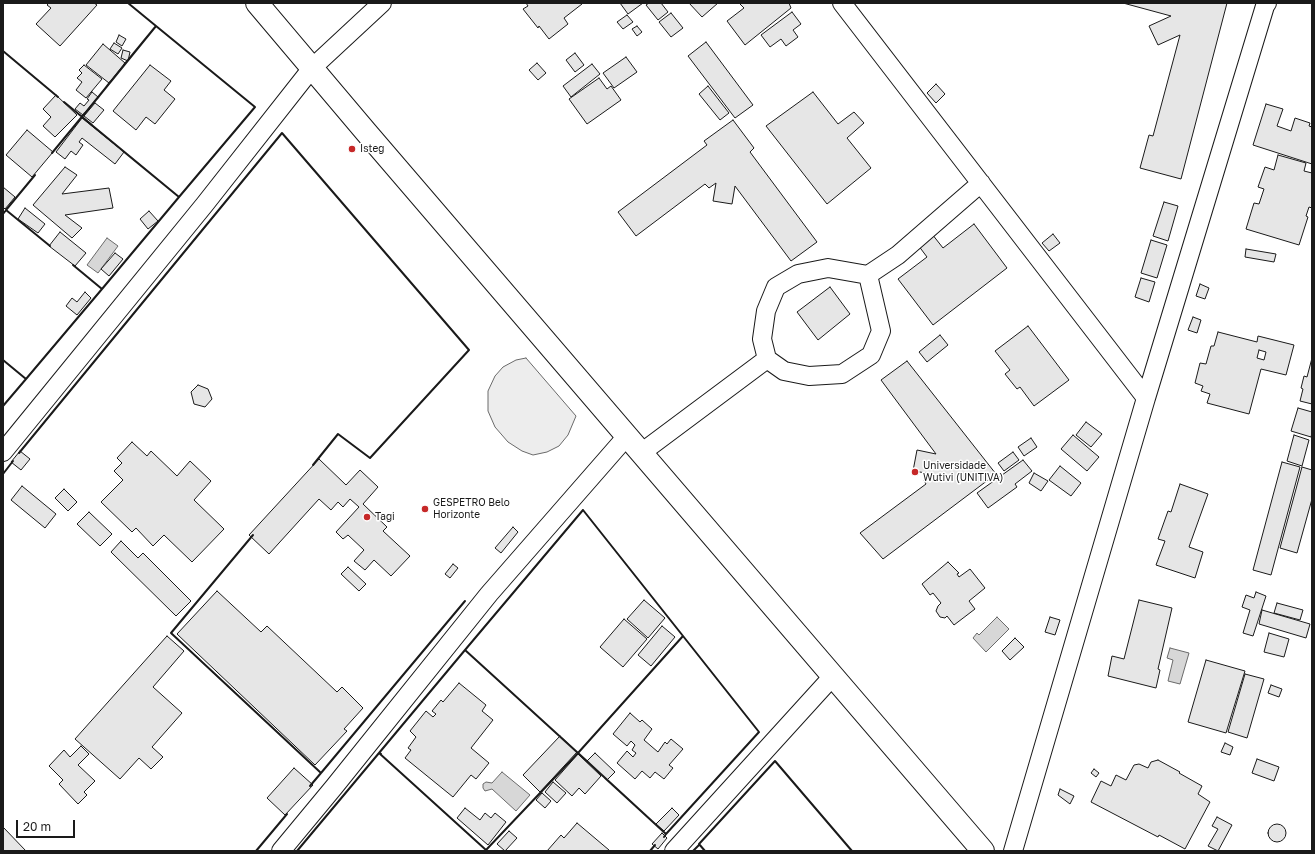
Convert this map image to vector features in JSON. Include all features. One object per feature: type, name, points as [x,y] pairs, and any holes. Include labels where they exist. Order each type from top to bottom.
[{"type":"main road","points":[[257,3],[983,851]]},
{"type":"street","points":[[3,452],[205,204],[312,68],[382,3]]},
{"type":"street","points":[[842,3],[1146,398]]},
{"type":"street","points":[[1012,851],[1146,398],[1268,3]]},
{"type":"street","points":[[868,275],[880,332],[871,355],[842,374],[808,376],[784,371],[767,359],[762,339],[766,311],[776,287],[798,274],[828,268],[868,275],[898,255],[980,183]]},
{"type":"street","points":[[641,453],[767,359]]},
{"type":"street","points":[[281,851],[489,594],[627,436]]},
{"type":"street","points":[[674,851],[833,676]]},
{"type":"shaded area","points":[[107,238],[118,246],[98,273],[87,265]]},
{"type":"shaded area","points":[[526,358],[576,416],[568,435],[559,446],[547,452],[533,455],[522,451],[508,442],[495,427],[488,411],[488,391],[495,376],[503,367],[516,360]]},
{"type":"shaded area","points":[[997,617],[1009,629],[986,652],[973,638],[977,633],[979,635]]},
{"type":"shaded area","points":[[1170,648],[1189,653],[1180,684],[1168,681],[1173,660],[1167,658]]},
{"type":"shaded area","points":[[502,772],[530,795],[516,811],[492,789],[485,791],[483,788],[483,784],[486,782],[492,783]]},
{"type":"building","points":[[49,3],[94,3],[97,5],[60,46],[36,24],[51,8],[47,5]]},
{"type":"building","points":[[526,3],[582,4],[564,18],[568,24],[549,39],[523,9],[528,6]]},
{"type":"building","points":[[620,3],[643,3],[628,14]]},
{"type":"building","points":[[649,3],[661,3],[668,12],[658,20],[646,5]]},
{"type":"building","points":[[689,3],[718,3],[702,17]]},
{"type":"building","points":[[739,3],[789,3],[791,8],[745,45],[727,21],[744,8]]},
{"type":"building","points":[[1123,3],[1227,3],[1181,179],[1140,168],[1149,135],[1153,136],[1180,35],[1158,45],[1149,26],[1171,16]]},
{"type":"building","points":[[792,12],[801,24],[793,30],[798,37],[786,46],[781,39],[770,47],[761,35]]},
{"type":"building","points":[[671,13],[683,28],[671,37],[659,22]]},
{"type":"building","points":[[627,15],[633,22],[623,29],[617,22]]},
{"type":"building","points":[[637,26],[642,32],[637,36],[632,29]]},
{"type":"building","points":[[119,35],[126,39],[122,46],[116,42]]},
{"type":"building","points":[[706,42],[753,105],[735,118],[688,56]]},
{"type":"building","points":[[114,43],[122,48],[118,54],[110,49]]},
{"type":"building","points":[[103,44],[125,63],[109,83],[86,65]]},
{"type":"building","points":[[123,50],[130,52],[128,61],[121,58]]},
{"type":"building","points":[[575,53],[584,65],[575,72],[566,60]]},
{"type":"building","points":[[626,57],[637,72],[614,88],[603,73]]},
{"type":"building","points":[[537,63],[546,73],[538,80],[529,70]]},
{"type":"building","points":[[592,64],[600,74],[571,97],[563,86]]},
{"type":"building","points":[[84,65],[102,79],[86,98],[76,90],[82,82],[77,78],[82,73],[79,70]]},
{"type":"building","points":[[150,65],[171,81],[164,90],[175,99],[155,124],[146,117],[136,130],[113,111]]},
{"type":"building","points":[[599,78],[607,89],[611,86],[621,100],[587,124],[569,99]]},
{"type":"building","points":[[936,84],[945,94],[936,103],[927,93]]},
{"type":"building","points":[[708,86],[729,113],[720,120],[699,94]]},
{"type":"building","points":[[92,92],[98,97],[83,115],[75,109],[80,103],[84,106],[89,100],[87,99]]},
{"type":"building","points":[[813,92],[838,124],[854,112],[864,123],[847,138],[871,168],[827,204],[766,126]]},
{"type":"building","points":[[56,95],[77,115],[55,137],[43,126],[51,117],[43,109]]},
{"type":"building","points":[[95,103],[104,110],[93,123],[84,116]]},
{"type":"building","points":[[1266,104],[1283,109],[1277,126],[1291,131],[1295,118],[1310,123],[1309,126],[1312,127],[1312,164],[1253,145]]},
{"type":"building","points":[[82,118],[124,152],[115,164],[82,138],[79,142],[83,145],[76,155],[71,151],[65,159],[56,152]]},
{"type":"building","points":[[733,120],[754,148],[750,152],[817,242],[791,261],[735,186],[732,204],[713,201],[716,183],[709,188],[705,184],[636,236],[618,212],[707,145],[704,141]]},
{"type":"building","points":[[27,130],[53,152],[32,177],[6,155]]},
{"type":"building","points":[[1278,155],[1306,163],[1304,171],[1312,173],[1312,208],[1309,207],[1306,216],[1308,217],[1299,245],[1246,229],[1254,203],[1259,204],[1264,189],[1258,187],[1265,167],[1274,170]]},
{"type":"building","points":[[65,167],[77,175],[62,194],[109,188],[113,208],[65,215],[82,228],[72,238],[33,205]]},
{"type":"building","points":[[3,187],[15,197],[5,209],[3,207]]},
{"type":"building","points":[[1164,202],[1178,206],[1168,241],[1153,236]]},
{"type":"building","points":[[25,208],[45,224],[38,233],[18,219]]},
{"type":"building","points":[[149,211],[158,221],[148,229],[140,219]]},
{"type":"building","points":[[974,224],[1007,268],[933,325],[898,279],[927,257],[918,245],[932,234],[943,248]]},
{"type":"building","points":[[60,232],[86,253],[75,266],[49,246]]},
{"type":"building","points":[[1053,234],[1060,243],[1049,251],[1042,243]]},
{"type":"building","points":[[1151,240],[1167,245],[1157,278],[1141,273]]},
{"type":"building","points":[[1246,249],[1276,254],[1274,262],[1245,257]]},
{"type":"building","points":[[115,253],[123,259],[109,276],[101,269]]},
{"type":"building","points":[[1141,278],[1155,282],[1149,302],[1135,297]]},
{"type":"building","points":[[1200,284],[1209,288],[1205,299],[1196,296]]},
{"type":"building","points":[[830,287],[850,314],[818,340],[797,312]]},
{"type":"building","points":[[85,292],[91,298],[77,315],[66,306],[72,298],[77,302]]},
{"type":"building","points":[[1193,317],[1201,320],[1197,333],[1188,330]]},
{"type":"building","points":[[1028,326],[1069,380],[1034,406],[1020,387],[1017,389],[1005,374],[1010,370],[995,351]]},
{"type":"building","points":[[1218,332],[1257,342],[1258,336],[1294,345],[1286,375],[1261,369],[1249,414],[1207,403],[1210,394],[1201,391],[1203,386],[1195,383],[1200,363],[1206,364],[1211,346],[1214,346]],"holes":[[[1259,350],[1266,352],[1264,360],[1257,358]]]},
{"type":"building","points":[[940,335],[948,345],[927,362],[919,352]]},
{"type":"building","points":[[1312,358],[1312,404],[1300,401],[1304,376],[1307,377]]},
{"type":"building","points":[[907,361],[996,474],[883,559],[860,533],[926,484],[924,480],[933,474],[913,471],[917,450],[936,454],[881,380]]},
{"type":"building","points":[[198,385],[208,389],[212,399],[205,407],[194,404],[191,392]]},
{"type":"building","points":[[1298,408],[1312,412],[1311,437],[1291,431]]},
{"type":"building","points":[[1086,422],[1102,434],[1091,447],[1076,435]]},
{"type":"building","points":[[1073,435],[1099,457],[1087,471],[1061,449]]},
{"type":"building","points":[[1294,435],[1309,440],[1302,466],[1287,461]]},
{"type":"building","points":[[1031,438],[1037,447],[1024,456],[1018,447]]},
{"type":"building","points":[[132,442],[147,456],[151,451],[177,476],[190,461],[211,481],[194,500],[224,529],[192,562],[164,535],[153,546],[136,528],[132,532],[101,502],[123,480],[114,471],[122,463],[117,458]]},
{"type":"building","points":[[20,451],[30,459],[21,470],[11,462]]},
{"type":"building","points":[[1013,452],[1019,460],[1004,471],[998,463]]},
{"type":"building","points":[[319,459],[346,485],[360,470],[378,487],[363,504],[387,527],[383,531],[410,556],[391,576],[374,560],[365,570],[354,561],[364,550],[348,535],[343,539],[336,532],[359,507],[350,499],[343,507],[338,502],[331,510],[319,499],[269,554],[249,535]]},
{"type":"building","points":[[1023,460],[1032,471],[1015,484],[1017,487],[988,508],[977,493]]},
{"type":"building","points":[[1282,462],[1300,467],[1271,575],[1253,570]]},
{"type":"building","points":[[1060,466],[1081,483],[1071,496],[1049,480]]},
{"type":"building","points":[[1302,467],[1312,470],[1312,499],[1297,553],[1280,548]]},
{"type":"building","points":[[1034,473],[1048,481],[1041,491],[1029,483]]},
{"type":"building","points":[[1180,484],[1208,494],[1189,547],[1203,552],[1195,578],[1156,565],[1165,541],[1158,539],[1168,511],[1171,512]]},
{"type":"building","points":[[22,486],[56,514],[45,528],[11,500]]},
{"type":"building","points":[[64,489],[77,502],[68,511],[55,498]]},
{"type":"building","points":[[89,512],[112,534],[100,546],[77,524]]},
{"type":"building","points":[[513,527],[518,532],[501,553],[495,548]]},
{"type":"building","points":[[121,541],[138,558],[143,553],[191,601],[176,616],[111,552]]},
{"type":"building","points":[[948,562],[959,573],[957,574],[959,577],[970,569],[985,588],[969,601],[975,609],[954,625],[947,616],[945,618],[940,617],[936,611],[941,603],[933,593],[930,595],[922,584]]},
{"type":"building","points":[[453,564],[458,568],[450,578],[445,574]]},
{"type":"building","points":[[348,567],[366,584],[359,591],[341,574]]},
{"type":"building","points":[[217,591],[261,632],[267,626],[337,692],[342,687],[363,708],[344,729],[347,731],[315,765],[177,634]]},
{"type":"building","points":[[1256,592],[1266,596],[1253,636],[1243,633],[1250,610],[1242,607],[1246,595],[1254,598]]},
{"type":"building","points":[[644,600],[665,618],[648,638],[627,619]]},
{"type":"building","points":[[1139,600],[1172,608],[1158,669],[1160,670],[1156,688],[1108,676],[1112,656],[1124,659]]},
{"type":"building","points":[[1277,603],[1303,610],[1300,620],[1274,613]]},
{"type":"building","points":[[1262,610],[1310,624],[1306,638],[1259,624]]},
{"type":"building","points":[[1050,617],[1060,620],[1055,635],[1045,632]]},
{"type":"building","points":[[624,619],[647,639],[623,667],[600,647]]},
{"type":"building","points":[[662,626],[675,637],[651,666],[638,655]]},
{"type":"building","points":[[1269,633],[1289,639],[1284,657],[1264,652]]},
{"type":"building","points":[[167,636],[184,651],[153,687],[182,713],[152,747],[163,757],[151,769],[139,758],[120,779],[75,739]]},
{"type":"building","points":[[1015,638],[1024,647],[1010,660],[1002,651]]},
{"type":"building","points":[[1206,660],[1245,671],[1226,733],[1188,722]]},
{"type":"building","points":[[1245,674],[1264,679],[1247,738],[1228,732]]},
{"type":"building","points":[[459,683],[486,705],[482,711],[493,720],[471,748],[489,763],[476,779],[471,775],[453,797],[405,758],[411,750],[408,748],[416,737],[410,731],[426,711],[433,717],[436,714],[432,711],[441,700],[443,702]]},
{"type":"building","points":[[1271,685],[1282,689],[1279,697],[1268,693]]},
{"type":"building","points":[[630,713],[640,722],[642,720],[652,729],[644,740],[658,752],[665,742],[667,744],[671,739],[683,749],[669,765],[673,768],[664,779],[655,772],[650,778],[642,771],[635,779],[617,763],[627,751],[633,757],[636,753],[632,750],[635,745],[631,741],[627,746],[613,734]]},
{"type":"building","points":[[560,736],[577,752],[540,792],[523,775]]},
{"type":"building","points":[[1225,743],[1233,747],[1230,755],[1221,752]]},
{"type":"building","points":[[81,746],[89,754],[78,765],[95,781],[84,792],[87,795],[78,804],[59,784],[63,780],[49,766],[64,750],[70,757]]},
{"type":"building","points":[[595,753],[615,772],[607,780],[587,761]]},
{"type":"building","points":[[578,754],[601,776],[585,794],[579,788],[572,796],[555,780]]},
{"type":"building","points":[[1257,759],[1279,767],[1274,781],[1252,773]]},
{"type":"building","points":[[1158,760],[1202,786],[1198,794],[1210,802],[1185,849],[1159,835],[1158,837],[1091,802],[1101,781],[1111,786],[1116,775],[1126,780],[1134,765],[1139,764],[1148,768],[1151,762]]},
{"type":"building","points":[[294,768],[313,785],[285,815],[267,798]]},
{"type":"building","points":[[1094,769],[1099,773],[1096,777],[1091,773]]},
{"type":"building","points":[[553,782],[566,793],[557,803],[545,792]]},
{"type":"building","points":[[1060,789],[1074,796],[1070,804],[1058,795]]},
{"type":"building","points":[[542,793],[551,801],[545,808],[536,800]]},
{"type":"building","points":[[465,808],[480,820],[485,813],[491,818],[495,813],[506,822],[488,845],[457,818]]},
{"type":"building","points":[[672,808],[679,815],[664,831],[656,824]]},
{"type":"building","points":[[1217,817],[1232,825],[1218,851],[1208,846],[1218,829],[1212,826]]},
{"type":"building","points":[[577,823],[609,850],[547,851],[561,835],[564,838]]},
{"type":"building","points":[[1277,824],[1283,827],[1286,833],[1283,839],[1277,842],[1271,839],[1268,833],[1271,827]]},
{"type":"building","points":[[3,827],[26,851],[3,851]]},
{"type":"building","points":[[509,831],[517,838],[505,851],[497,844]]},
{"type":"building","points":[[662,833],[667,838],[658,849],[652,844]]},
{"type":"wall","points":[[124,65],[156,26],[128,3]]},
{"type":"wall","points":[[156,26],[255,107],[179,197],[82,117],[156,26]]},
{"type":"wall","points":[[3,51],[58,97]]},
{"type":"wall","points":[[97,99],[110,82]]},
{"type":"wall","points":[[64,102],[92,125]]},
{"type":"wall","points":[[52,153],[85,113]]},
{"type":"wall","points":[[19,453],[282,133],[469,350],[370,458],[338,434],[313,465]]},
{"type":"wall","points":[[73,265],[102,289],[179,197],[123,151]]},
{"type":"wall","points":[[35,175],[6,210],[50,246]]},
{"type":"wall","points":[[3,214],[7,209]]},
{"type":"wall","points":[[3,360],[26,379],[102,289]]},
{"type":"wall","points":[[3,406],[26,379],[25,378]]},
{"type":"wall","points":[[3,474],[13,461]]},
{"type":"wall","points":[[583,510],[683,636],[578,753],[465,650],[583,510]]},
{"type":"wall","points":[[253,535],[171,633],[321,773],[310,786]]},
{"type":"wall","points":[[321,773],[465,601]]},
{"type":"wall","points":[[683,636],[759,732],[666,834],[578,753],[683,636]]},
{"type":"wall","points":[[465,650],[578,753],[486,850],[379,753],[465,650]]},
{"type":"wall","points":[[297,851],[379,753],[381,754]]},
{"type":"wall","points":[[578,753],[589,763]]},
{"type":"wall","points":[[705,851],[699,844],[775,761],[852,851]]},
{"type":"wall","points":[[605,778],[666,834],[664,837]]},
{"type":"wall","points":[[256,851],[287,814]]},
{"type":"wall","points":[[650,851],[655,845]]},
{"type":"wall","points":[[693,851],[699,845]]},
{"type":"place","name":"Isteg","points":[[352,149]]},
{"type":"place","name":"Universidade Wutivi (UNITIVA)","points":[[915,472]]},
{"type":"place","name":"GESPETRO Belo Horizonte","points":[[425,509]]},
{"type":"place","name":"Tagi","points":[[367,517]]}]
